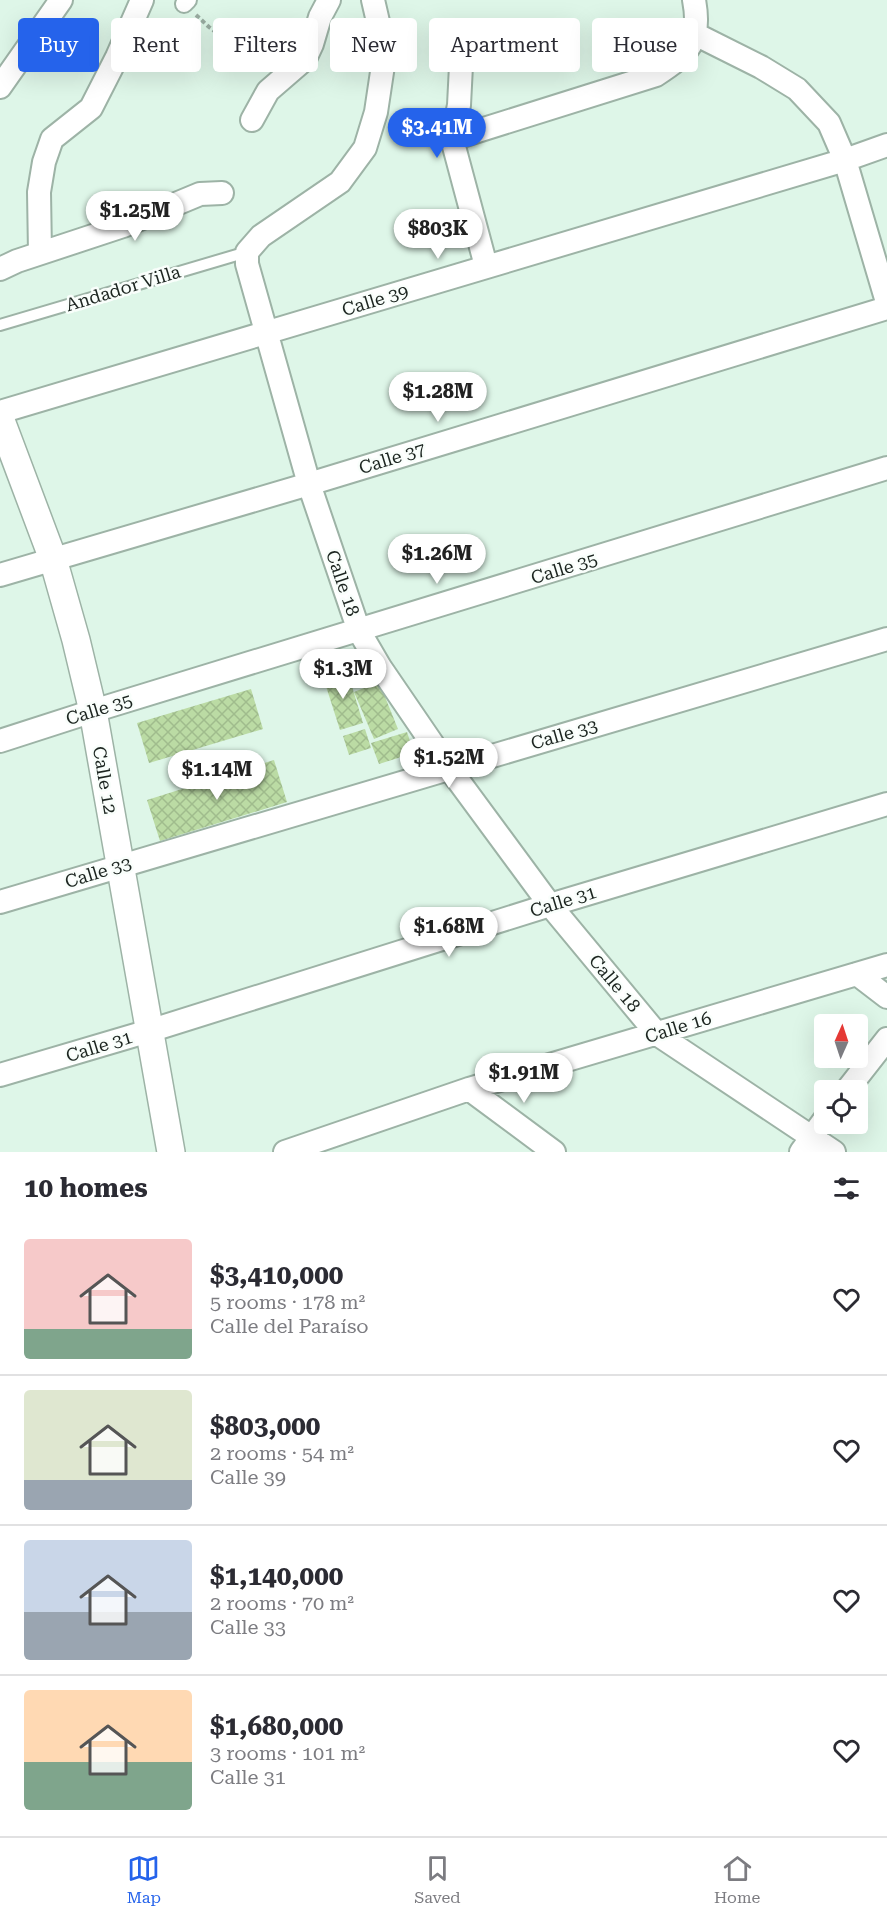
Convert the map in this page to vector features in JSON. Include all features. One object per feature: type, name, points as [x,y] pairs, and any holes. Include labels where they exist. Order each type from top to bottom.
[{"type":"street","points":[[0,87],[61,0]]},
{"type":"street","points":[[40,253],[39,192],[49,146],[52,139],[91,108],[142,0]]},
{"type":"street","points":[[252,120],[268,91],[305,59],[320,17],[329,0]]},
{"type":"street","points":[[246,252],[261,236],[340,182],[365,148],[376,112],[386,52],[373,0]]},
{"type":"street","points":[[694,0],[696,18]]},
{"type":"street","points":[[698,36],[761,67],[797,89],[829,123],[844,160],[887,302]]},
{"type":"street","points":[[461,72],[459,105],[452,139],[486,266]]},
{"type":"street","points":[[452,139],[660,72]]},
{"type":"street","name":"Calle 39","points":[[0,412],[844,160],[887,145]]},
{"type":"street","points":[[0,269],[40,253],[123,226],[200,194],[222,193]]},
{"type":"street","name":"Calle 18","points":[[246,252],[266,333],[309,484],[359,631],[380,667],[449,768],[550,904],[657,1034],[834,1152]]},
{"type":"street","name":"Calle 37","points":[[0,575],[309,484],[887,308]]},
{"type":"street","name":"Calle 12","points":[[0,418],[52,559],[76,640],[93,711],[171,1152]]},
{"type":"street","name":"Calle 35","points":[[0,741],[887,468]]},
{"type":"street","name":"Calle 33","points":[[0,902],[887,639]]},
{"type":"street","name":"Calle 31","points":[[0,1075],[149,1031],[550,904],[887,804]]},
{"type":"street","name":"Calle 16","points":[[285,1152],[470,1089],[887,965]]},
{"type":"street","points":[[857,974],[887,997]]},
{"type":"street","points":[[855,1080],[887,1039]]},
{"type":"street","points":[[470,1089],[554,1152]]},
{"type":"lane","name":"Andador Villa","points":[[0,325],[246,252]]},
{"type":"path","points":[[186,2],[209,27],[281,81]]},
{"type":"building","points":[[347,670],[363,723],[340,730],[323,677]]},
{"type":"building","points":[[379,682],[398,729],[374,739],[354,692]]},
{"type":"building","points":[[251,689],[263,729],[149,763],[137,723]]},
{"type":"building","points":[[365,729],[371,748],[349,755],[343,736]]},
{"type":"building","points":[[407,732],[414,753],[379,764],[371,743]]},
{"type":"building","points":[[274,760],[287,802],[160,841],[147,800]]}]
